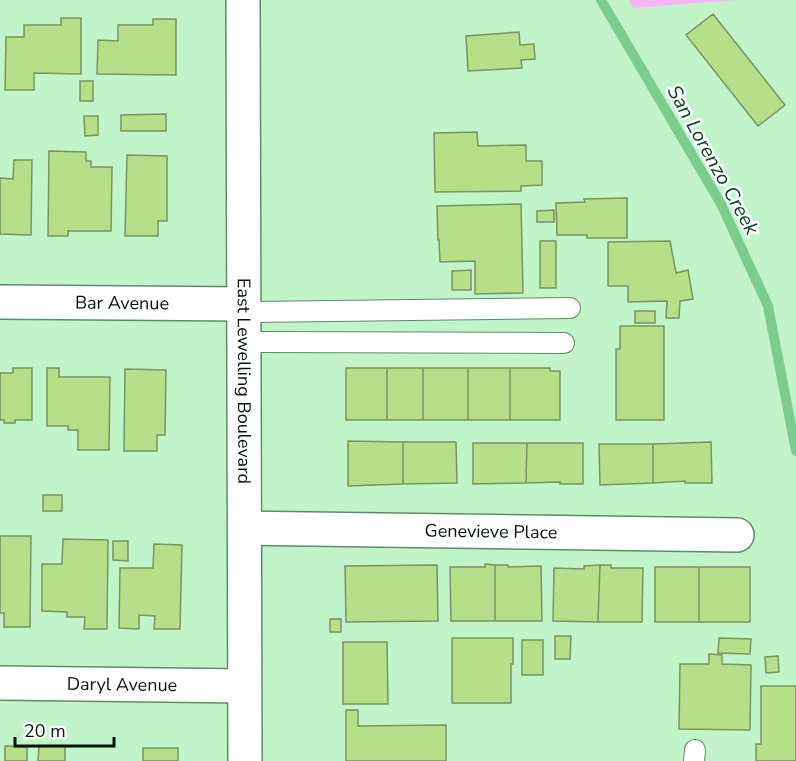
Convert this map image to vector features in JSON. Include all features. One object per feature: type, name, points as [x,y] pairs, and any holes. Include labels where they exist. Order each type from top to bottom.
[{"type":"street","name":"East Lewelling Boulevard","points":[[243,0],[245,761]]},
{"type":"street","name":"Bar Avenue","points":[[0,302],[244,319]]},
{"type":"street","name":"Genevieve Place","points":[[245,528],[737,535]]},
{"type":"street","name":"Daryl Avenue","points":[[0,683],[244,686]]},
{"type":"lane","points":[[244,319],[570,308]]},
{"type":"lane","points":[[244,319],[564,344]]},
{"type":"shaded area","points":[[629,0],[738,0],[633,8]]},
{"type":"building","points":[[713,14],[785,105],[758,126],[686,35]]},
{"type":"building","points":[[61,18],[81,18],[81,74],[34,73],[34,90],[5,90],[6,37],[24,37],[24,25],[61,25]]},
{"type":"building","points":[[153,19],[176,19],[176,75],[97,74],[98,40],[118,41],[118,25],[153,25]]},
{"type":"building","points":[[519,32],[520,45],[534,44],[535,59],[521,60],[522,68],[468,71],[466,36]]},
{"type":"building","points":[[80,81],[93,81],[93,101],[80,101]]},
{"type":"building","points":[[166,114],[166,131],[121,131],[121,115]]},
{"type":"building","points":[[84,116],[98,116],[98,135],[85,136]]},
{"type":"building","points":[[477,132],[478,146],[526,145],[526,161],[542,161],[542,185],[521,186],[521,191],[435,192],[434,133]]},
{"type":"building","points":[[49,151],[86,152],[86,161],[91,161],[91,167],[112,167],[111,231],[68,231],[68,236],[48,236]]},
{"type":"building","points":[[127,155],[167,156],[167,221],[158,221],[158,236],[125,236]]},
{"type":"building","points":[[14,160],[32,160],[31,235],[0,234],[0,178],[13,179]]},
{"type":"building","points":[[627,198],[627,238],[557,235],[556,203],[585,202],[584,199]]},
{"type":"building","points":[[521,204],[523,293],[475,294],[475,261],[440,262],[437,206]]},
{"type":"building","points":[[554,210],[554,222],[537,222],[537,211]]},
{"type":"building","points":[[540,241],[556,241],[556,288],[540,288]]},
{"type":"building","points":[[670,241],[676,273],[688,270],[693,299],[680,301],[679,318],[666,318],[667,301],[628,302],[628,286],[608,286],[608,242]]},
{"type":"building","points":[[471,270],[471,290],[452,290],[452,271]]},
{"type":"building","points":[[635,311],[655,311],[655,323],[635,323]]},
{"type":"building","points":[[620,326],[664,326],[664,420],[616,420],[616,349],[620,349]]},
{"type":"building","points":[[13,368],[32,368],[32,420],[15,420],[15,423],[4,423],[4,420],[0,420],[0,373],[13,373]]},
{"type":"building","points":[[47,368],[59,368],[59,377],[110,377],[109,450],[78,450],[78,430],[68,430],[68,426],[47,426]]},
{"type":"building","points":[[346,368],[387,368],[387,420],[346,420]]},
{"type":"building","points":[[387,368],[423,368],[423,420],[387,420]]},
{"type":"building","points":[[423,368],[468,368],[468,420],[423,420]]},
{"type":"building","points":[[468,368],[510,368],[510,420],[468,420]]},
{"type":"building","points":[[510,368],[550,368],[550,371],[560,371],[560,420],[510,420]]},
{"type":"building","points":[[125,369],[166,370],[165,435],[157,435],[157,451],[124,451]]},
{"type":"building","points":[[348,441],[403,442],[403,484],[348,486]]},
{"type":"building","points":[[403,442],[456,442],[457,483],[403,484]]},
{"type":"building","points":[[711,442],[712,483],[685,483],[685,481],[653,483],[653,444]]},
{"type":"building","points":[[473,443],[527,443],[526,483],[473,484]]},
{"type":"building","points":[[527,443],[583,443],[583,484],[526,483]]},
{"type":"building","points":[[599,444],[653,444],[653,483],[600,485]]},
{"type":"building","points":[[43,495],[62,495],[62,511],[43,511]]},
{"type":"building","points":[[0,536],[31,536],[30,627],[4,627],[4,613],[0,613]]},
{"type":"building","points":[[63,539],[108,540],[107,629],[84,629],[85,617],[67,617],[67,612],[42,611],[42,564],[62,564]]},
{"type":"building","points":[[113,541],[128,541],[128,561],[113,560]]},
{"type":"building","points":[[154,544],[182,545],[180,629],[154,629],[155,616],[139,615],[139,629],[119,628],[120,568],[153,568]]},
{"type":"building","points":[[485,564],[495,565],[495,621],[451,621],[450,567],[485,567]]},
{"type":"building","points":[[437,565],[438,621],[346,622],[345,566]]},
{"type":"building","points":[[495,565],[541,566],[542,621],[495,621]]},
{"type":"building","points":[[600,565],[611,565],[611,568],[643,568],[642,622],[598,622]]},
{"type":"building","points":[[600,565],[598,622],[553,621],[554,568],[584,569],[584,566]]},
{"type":"building","points":[[655,567],[699,567],[699,622],[655,622]]},
{"type":"building","points":[[699,567],[750,567],[750,622],[699,622]]},
{"type":"building","points":[[330,619],[341,619],[341,632],[330,632]]},
{"type":"building","points":[[555,636],[571,636],[570,659],[555,659]]},
{"type":"building","points":[[452,638],[513,638],[511,703],[452,703]]},
{"type":"building","points":[[719,638],[751,639],[750,654],[718,653]]},
{"type":"building","points":[[522,640],[543,640],[543,675],[522,675]]},
{"type":"building","points":[[343,642],[387,642],[388,704],[343,704]]},
{"type":"building","points":[[709,654],[722,655],[722,664],[751,665],[750,730],[679,729],[680,664],[709,664]]},
{"type":"building","points":[[778,656],[779,672],[766,673],[765,657]]},
{"type":"building","points":[[761,686],[796,686],[796,761],[756,761],[756,744],[761,744]]},
{"type":"building","points":[[346,710],[358,710],[358,726],[446,725],[446,761],[346,761]]},
{"type":"building","points":[[5,746],[27,747],[27,761],[5,761]]},
{"type":"building","points":[[39,746],[65,746],[65,761],[38,761]]},
{"type":"building","points":[[143,748],[178,748],[178,761],[143,761]]},
{"type":"waterway","name":"San Lorenzo Creek","points":[[601,0],[721,204],[768,306],[796,451]]}]
